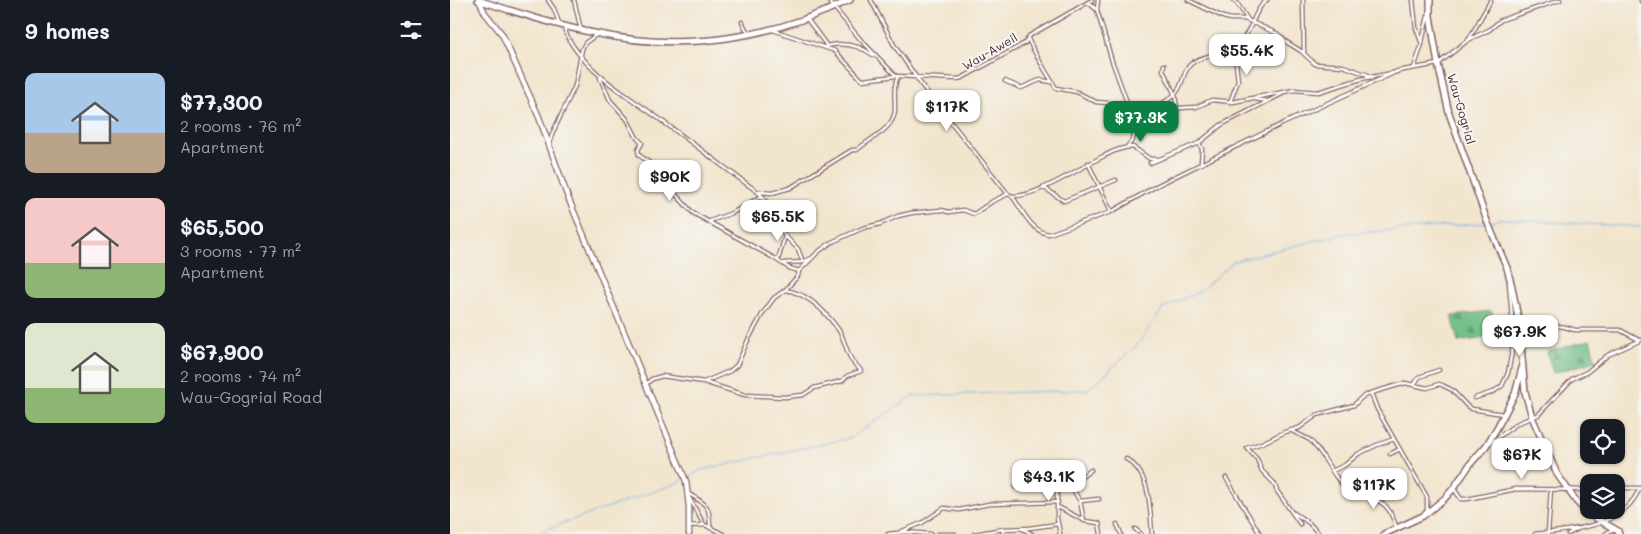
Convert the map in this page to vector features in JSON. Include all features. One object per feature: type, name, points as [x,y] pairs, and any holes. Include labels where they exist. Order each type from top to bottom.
[{"type":"main road","points":[[478,0],[580,30],[630,39],[667,42],[706,41],[773,30],[807,19],[850,0]]},
{"type":"main road","name":"Wau-Gogrial","points":[[1430,0],[1438,64],[1450,113],[1511,281],[1520,332],[1525,392],[1532,418],[1557,474],[1568,489],[1587,513],[1619,534]]},
{"type":"main road","points":[[1384,534],[1418,519],[1444,499],[1453,489],[1467,468],[1486,446],[1504,415],[1514,394],[1523,366]]},
{"type":"street","points":[[478,0],[485,13],[502,34],[539,117],[567,195],[686,481],[689,534]]},
{"type":"street","points":[[548,0],[581,58],[600,76],[762,196],[785,236],[798,249],[805,266]]},
{"type":"street","points":[[574,0],[580,30]]},
{"type":"street","points":[[758,192],[772,193],[790,188],[852,150],[857,150],[890,125],[895,112],[894,87],[897,76],[860,39],[828,0]]},
{"type":"street","points":[[871,0],[894,45],[916,77],[1008,194],[1012,196],[1030,222],[1045,234],[1054,234],[1111,212],[1158,185],[1282,124],[1398,72]]},
{"type":"street","name":"Wau-Aweil","points":[[826,46],[839,54],[862,80],[897,76],[960,79],[1025,43],[1029,36],[1092,0]]},
{"type":"street","points":[[1098,0],[1097,10],[1136,128]]},
{"type":"street","points":[[1188,0],[1223,17],[1245,19],[1278,34],[1315,64],[1343,66],[1372,77]]},
{"type":"street","points":[[1233,0],[1238,3],[1250,22]]},
{"type":"street","points":[[1012,196],[1027,194],[1088,163],[1127,147],[1134,139],[1139,118],[1175,95],[1190,64],[1206,55],[1218,54],[1239,42],[1246,35],[1250,22],[1267,0]]},
{"type":"street","points":[[1303,0],[1303,49],[1305,54]]},
{"type":"street","points":[[1413,0],[1416,28],[1422,44]]},
{"type":"street","points":[[1468,40],[1491,0]]},
{"type":"street","points":[[1254,99],[1258,96],[1301,89],[1318,92],[1372,77],[1438,64],[1468,40],[1489,30],[1509,16],[1520,15],[1560,0]]},
{"type":"street","points":[[1088,2],[1097,10]]},
{"type":"street","points":[[1414,68],[1430,10]]},
{"type":"street","points":[[807,19],[826,46]]},
{"type":"street","points":[[742,22],[749,35]]},
{"type":"street","points":[[773,30],[826,46],[839,44],[853,45],[879,59]]},
{"type":"street","points":[[549,146],[553,132],[575,86],[582,49],[585,43],[598,34]]},
{"type":"street","points":[[1028,39],[1056,88],[1077,92],[1096,102],[1150,110],[1198,106],[1212,100],[1230,102],[1254,99],[1268,101]]},
{"type":"street","points":[[1230,102],[1238,81],[1235,56],[1239,42]]},
{"type":"street","points":[[1164,65],[1164,73],[1175,95],[1177,108]]},
{"type":"street","points":[[600,76],[608,96],[642,143],[638,150],[639,156],[655,167],[665,183],[693,213],[789,268],[799,271]]},
{"type":"street","points":[[1005,80],[1021,88],[1040,80],[1052,82]]},
{"type":"street","points":[[1150,163],[1199,143],[1221,125],[1285,92]]},
{"type":"street","points":[[1199,143],[1202,149],[1201,164]]},
{"type":"street","points":[[1127,147],[1136,148],[1150,159],[1158,159]]},
{"type":"street","points":[[1088,163],[1111,212]]},
{"type":"street","points":[[1043,187],[1064,200],[1116,180]]},
{"type":"street","points":[[704,382],[730,371],[737,365],[748,340],[774,298],[785,290],[798,276],[799,271],[812,258],[832,242],[863,228],[911,213],[936,210],[949,212],[963,210],[974,214],[993,201],[1008,194]]},
{"type":"street","points":[[709,221],[732,213],[762,196]]},
{"type":"street","points":[[778,260],[785,236]]},
{"type":"street","points":[[782,263],[803,262],[812,258]]},
{"type":"street","points":[[1475,398],[1493,392],[1502,386],[1508,373],[1514,340],[1508,284],[1511,281]]},
{"type":"street","points":[[646,384],[652,379],[662,376],[704,382],[745,395],[785,397],[803,395],[814,388],[842,381],[847,376],[861,371],[851,359],[838,330],[828,316],[814,303],[800,294],[785,290]]},
{"type":"street","points":[[1520,332],[1549,325],[1575,330],[1620,330],[1640,340]]},
{"type":"street","points":[[1486,446],[1518,423],[1538,415],[1572,379],[1587,372],[1608,355],[1640,340]]},
{"type":"street","points":[[1414,385],[1419,377],[1439,370]]},
{"type":"street","points":[[1300,524],[1274,483],[1262,471],[1258,459],[1247,448],[1305,426],[1310,419],[1317,415],[1354,405],[1371,392],[1405,383],[1427,388],[1439,384],[1452,390],[1472,409],[1504,415]]},
{"type":"street","points":[[1371,392],[1377,409],[1427,497],[1427,512]]},
{"type":"street","points":[[1292,431],[1310,440],[1348,491],[1355,491],[1371,497],[1388,509],[1397,528]]},
{"type":"street","points":[[1332,471],[1350,462],[1358,454],[1394,439]]},
{"type":"street","points":[[1390,454],[1400,449]]},
{"type":"street","points":[[1126,459],[1136,467],[1144,482],[1148,497],[1152,534]]},
{"type":"street","points":[[1057,468],[1058,524],[1060,534]]},
{"type":"street","points":[[1084,521],[1080,501],[1075,493],[1075,485],[1081,477],[1092,470]]},
{"type":"street","points":[[1015,487],[1026,477],[1057,480]]},
{"type":"street","points":[[1226,478],[1260,534]]},
{"type":"street","points":[[1625,488],[1641,488]]},
{"type":"street","points":[[1535,534],[1582,527],[1616,517],[1634,500],[1641,488]]},
{"type":"street","points":[[1453,489],[1461,499],[1467,500],[1516,489],[1580,490]]},
{"type":"street","points":[[1548,533],[1551,489]]},
{"type":"street","points":[[687,493],[704,525]]},
{"type":"street","points":[[687,493],[708,508],[710,512],[710,528]]},
{"type":"street","points":[[1080,501],[1099,500]]},
{"type":"street","points":[[900,532],[925,521],[944,508],[960,510],[989,504],[1058,502]]},
{"type":"street","points":[[1058,508],[1084,521],[1099,523],[1101,534]]},
{"type":"street","points":[[1291,511],[1309,523],[1319,534]]},
{"type":"street","points":[[974,534],[1003,529],[1058,524]]},
{"type":"street","points":[[1117,524],[1121,534]]},
{"type":"street","points":[[689,526],[704,525],[723,534]]},
{"type":"street","points":[[1568,534],[1582,527]]},
{"type":"street","points":[[1022,528],[1032,534]]},
{"type":"street","points":[[1003,529],[1003,534]]},
{"type":"street","points":[[1135,529],[1141,534]]},
{"type":"street","points":[[1605,534],[1614,529]]},
{"type":"street","points":[[888,534],[900,532],[931,534]]},
{"type":"street","points":[[938,534],[955,534]]},
{"type":"green space","points":[[1491,311],[1506,335],[1458,342],[1452,316]]},
{"type":"green space","points":[[1590,340],[1596,361],[1553,373],[1547,352]]},
{"type":"waterway","points":[[1491,222],[1500,219],[1641,227]]},
{"type":"waterway","points":[[688,478],[701,470],[850,438],[913,396],[1088,390],[1138,344],[1163,308],[1199,292],[1234,261],[1342,234],[1487,223]]},
{"type":"waterway","points":[[540,534],[547,529],[675,484],[684,479]]}]
